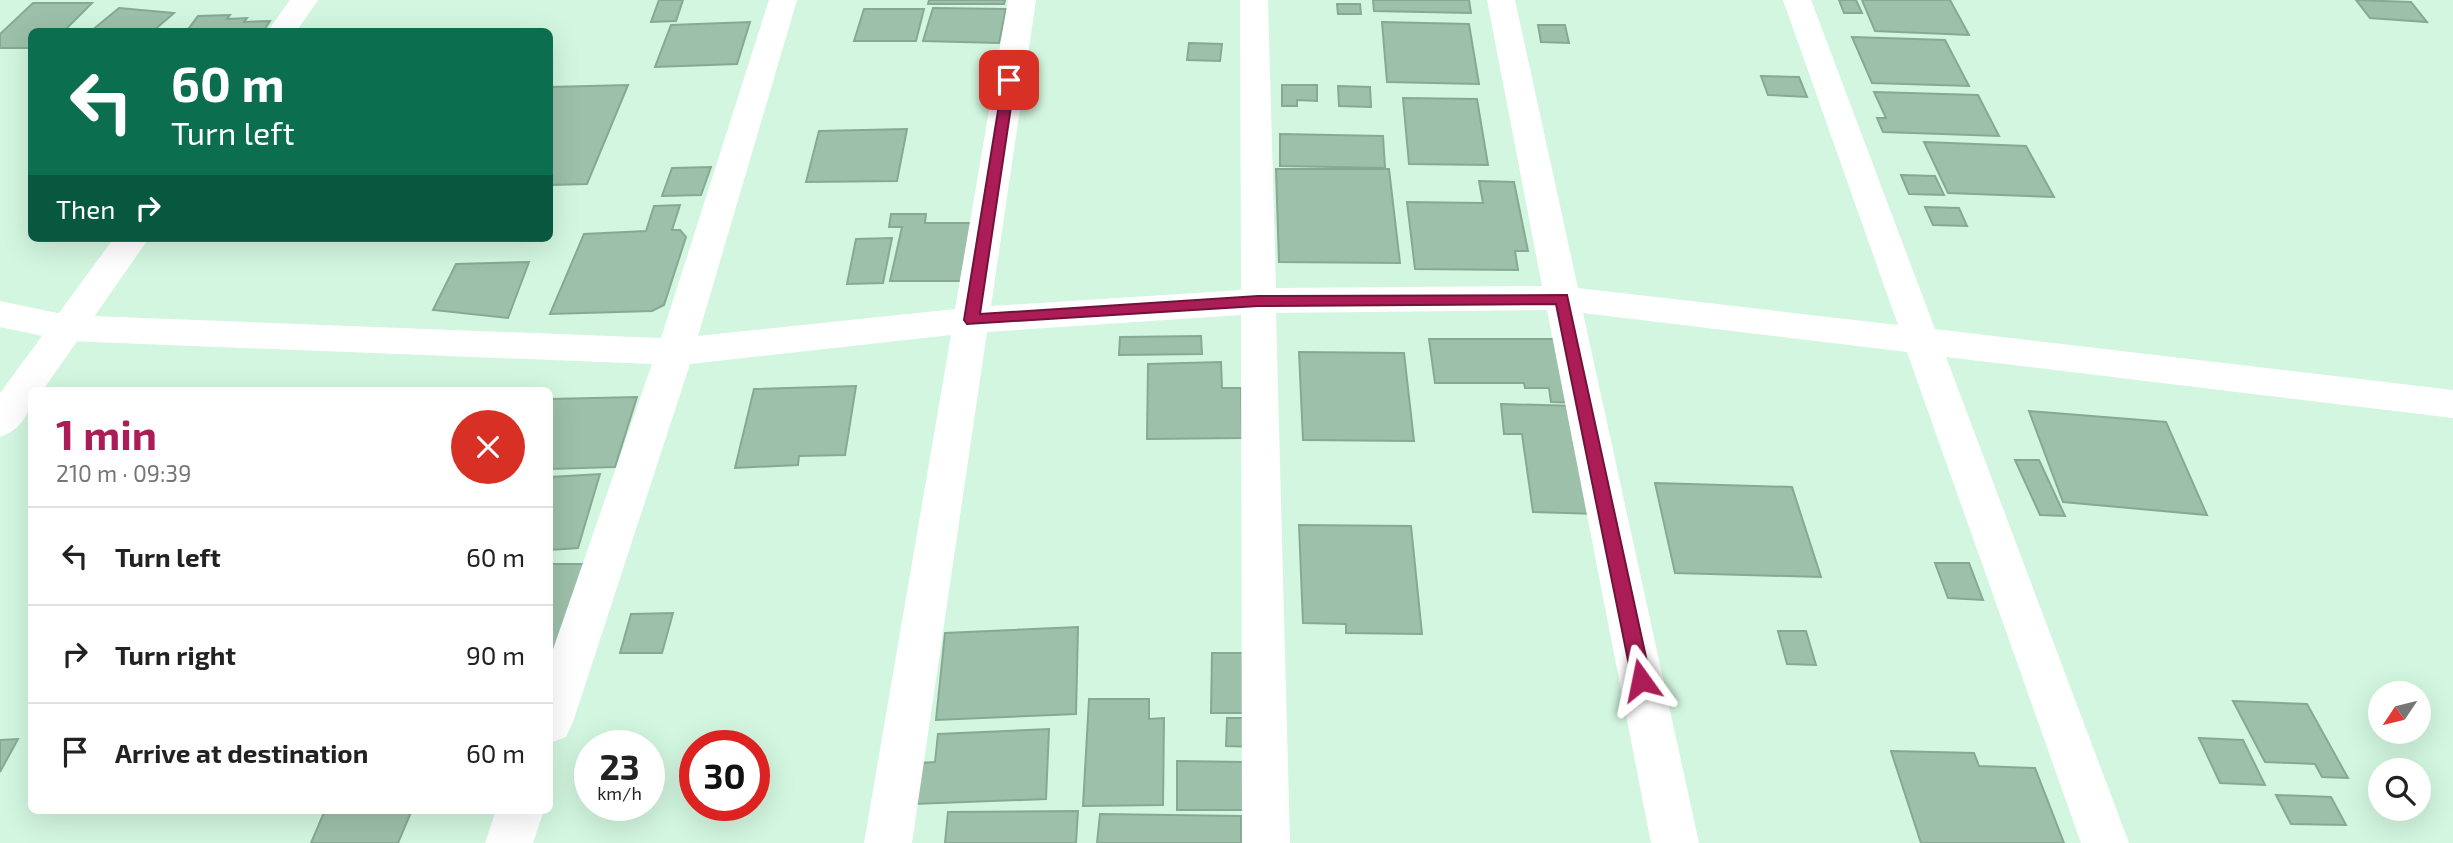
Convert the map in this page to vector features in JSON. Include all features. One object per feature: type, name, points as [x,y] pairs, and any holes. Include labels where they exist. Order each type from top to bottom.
[{"type":"street","points":[[284,28],[304,0]]},
{"type":"street","points":[[553,713],[675,352],[783,0]]},
{"type":"street","points":[[887,843],[1022,0]]},
{"type":"street","points":[[1254,0],[1266,843]]},
{"type":"street","points":[[1501,0],[1675,843]]},
{"type":"street","points":[[1797,0],[2105,843]]},
{"type":"street","points":[[0,422],[129,242]]},
{"type":"street","points":[[0,314],[67,328],[675,352],[972,320],[1258,301],[1562,298],[2453,404]]},
{"type":"street","points":[[509,843],[519,814]]},
{"type":"building","points":[[659,0],[683,0],[676,21],[651,22]]},
{"type":"building","points":[[929,0],[1005,0],[1004,4],[928,4]]},
{"type":"building","points":[[1373,0],[1469,0],[1471,13],[1374,11]]},
{"type":"building","points":[[1839,0],[1856,0],[1862,13],[1844,13]]},
{"type":"building","points":[[1862,0],[1950,0],[1969,35],[1875,31]]},
{"type":"building","points":[[2356,0],[2411,2],[2427,22],[2370,18]]},
{"type":"building","points":[[33,3],[92,3],[67,28],[28,28],[28,48],[0,48],[0,34]]},
{"type":"building","points":[[1337,4],[1360,4],[1361,14],[1338,14]]},
{"type":"building","points":[[119,8],[174,13],[157,28],[95,28]]},
{"type":"building","points":[[933,8],[1006,9],[999,43],[923,41]]},
{"type":"building","points":[[864,9],[924,9],[916,41],[854,41]]},
{"type":"building","points":[[230,15],[227,19],[247,18],[244,22],[270,21],[266,28],[189,28],[198,16]]},
{"type":"building","points":[[750,22],[737,64],[655,67],[671,25]]},
{"type":"building","points":[[1382,22],[1469,24],[1479,84],[1387,82]]},
{"type":"building","points":[[1538,25],[1565,25],[1569,43],[1541,42]]},
{"type":"building","points":[[1852,37],[1945,40],[1969,86],[1872,83]]},
{"type":"building","points":[[1189,43],[1222,44],[1220,61],[1187,60]]},
{"type":"building","points":[[1761,76],[1799,77],[1807,97],[1768,95]]},
{"type":"building","points":[[628,85],[587,184],[553,185],[553,87]]},
{"type":"building","points":[[1282,85],[1317,85],[1317,101],[1297,100],[1297,106],[1282,106]]},
{"type":"building","points":[[1338,86],[1370,87],[1371,107],[1339,106]]},
{"type":"building","points":[[1874,92],[1978,95],[1999,136],[1883,132],[1877,118],[1886,118]]},
{"type":"building","points":[[1403,98],[1477,99],[1488,165],[1409,164]]},
{"type":"building","points":[[907,129],[897,181],[806,182],[819,131]]},
{"type":"building","points":[[1280,134],[1383,136],[1385,168],[1280,166]]},
{"type":"building","points":[[1924,142],[2026,146],[2054,197],[1948,193]]},
{"type":"building","points":[[711,167],[701,195],[662,196],[672,168]]},
{"type":"building","points":[[1276,169],[1389,169],[1400,263],[1279,262]]},
{"type":"building","points":[[1901,175],[1935,176],[1944,195],[1909,194]]},
{"type":"building","points":[[1479,181],[1514,182],[1528,251],[1515,251],[1518,270],[1415,269],[1407,202],[1483,203]]},
{"type":"building","points":[[680,205],[672,230],[680,230],[686,237],[664,305],[652,311],[550,314],[584,234],[646,231],[654,206]]},
{"type":"building","points":[[1925,207],[1959,208],[1967,226],[1933,225]]},
{"type":"building","points":[[891,214],[926,214],[925,223],[976,223],[967,281],[890,281],[902,227],[889,227]]},
{"type":"building","points":[[892,238],[883,283],[847,284],[856,239]]},
{"type":"building","points":[[529,262],[508,318],[433,310],[456,264]]},
{"type":"building","points":[[1201,336],[1202,354],[1119,355],[1120,337]]},
{"type":"building","points":[[1429,339],[1562,339],[1577,403],[1551,402],[1549,388],[1525,388],[1524,383],[1435,383]]},
{"type":"building","points":[[1299,352],[1404,353],[1414,441],[1303,440]]},
{"type":"building","points":[[1221,362],[1222,388],[1241,388],[1242,438],[1147,439],[1148,364]]},
{"type":"building","points":[[856,386],[845,455],[799,456],[798,465],[735,468],[754,389]]},
{"type":"building","points":[[637,397],[615,467],[553,469],[553,399]]},
{"type":"building","points":[[1501,404],[1578,406],[1598,514],[1533,512],[1522,434],[1504,434]]},
{"type":"building","points":[[2029,411],[2166,422],[2207,515],[2063,502]]},
{"type":"building","points":[[2015,460],[2039,460],[2065,516],[2040,515]]},
{"type":"building","points":[[600,474],[578,548],[553,550],[553,477]]},
{"type":"building","points":[[1655,483],[1792,487],[1821,577],[1675,573]]},
{"type":"building","points":[[1299,525],[1411,526],[1422,634],[1346,633],[1346,624],[1303,623]]},
{"type":"building","points":[[1935,563],[1969,563],[1983,600],[1948,598]]},
{"type":"building","points":[[553,564],[587,564],[553,657]]},
{"type":"building","points":[[673,613],[662,653],[620,653],[631,614]]},
{"type":"building","points":[[1078,627],[1076,714],[936,720],[945,633]]},
{"type":"building","points":[[1778,631],[1806,631],[1816,665],[1787,664]]},
{"type":"building","points":[[1212,653],[1256,653],[1257,713],[1211,713]]},
{"type":"building","points":[[1089,699],[1149,699],[1149,719],[1164,718],[1163,805],[1083,806]]},
{"type":"building","points":[[2233,701],[2307,704],[2348,778],[2322,777],[2315,764],[2265,762]]},
{"type":"building","points":[[1227,718],[1254,718],[1255,747],[1226,746]]},
{"type":"building","points":[[1049,729],[1046,799],[914,804],[919,763],[935,762],[938,734]]},
{"type":"building","points":[[2199,738],[2243,740],[2265,785],[2220,783]]},
{"type":"building","points":[[18,739],[0,772],[0,740]]},
{"type":"building","points":[[1891,751],[1974,753],[1979,766],[2035,768],[2064,843],[1921,843]]},
{"type":"building","points":[[1177,761],[1244,762],[1245,810],[1177,810]]},
{"type":"building","points":[[2276,795],[2331,797],[2346,825],[2291,824]]},
{"type":"building","points":[[1078,811],[1076,843],[945,843],[948,812]]},
{"type":"building","points":[[323,814],[410,814],[398,843],[311,843]]},
{"type":"building","points":[[1100,814],[1241,816],[1241,843],[1097,843]]},
{"type":"route","points":[[1009,80],[972,320],[1258,301],[1562,298],[1641,680]]}]
